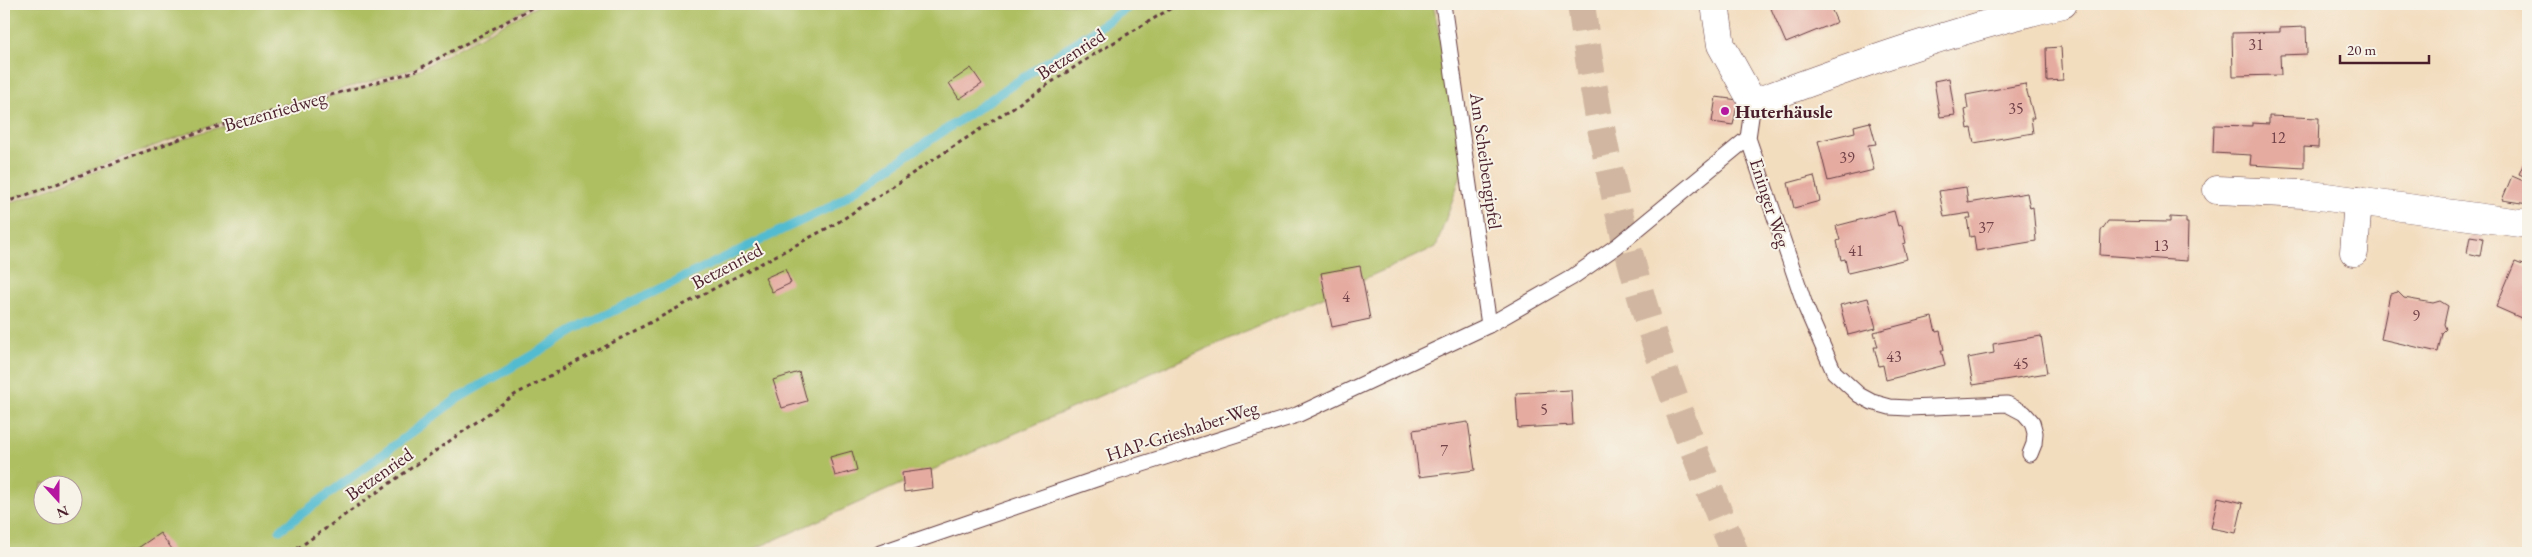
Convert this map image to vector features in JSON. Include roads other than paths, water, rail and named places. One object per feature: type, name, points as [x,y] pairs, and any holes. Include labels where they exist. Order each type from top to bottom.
[{"type":"street","points":[[1715,4],[1721,45],[1754,103],[1867,61],[1945,35],[2063,4]]},
{"type":"street","points":[[2217,190],[2304,194],[2528,224]]},
{"type":"street","points":[[2354,252],[2358,201]]},
{"type":"lane","name":"Am Scheibengipfel","points":[[1443,4],[1489,325]]},
{"type":"lane","name":"Eninger Weg","points":[[1754,103],[1748,138],[1806,308],[1834,372],[1859,395],[1872,402],[1890,407],[2007,404],[2024,413],[2032,422],[2035,433],[2034,444],[2030,454]]},
{"type":"lane","name":"HAP-Grieshaber-Weg","points":[[880,553],[1108,475],[1297,415],[1489,325],[1571,278],[1617,246],[1748,138]]},
{"type":"waterway","points":[[280,530],[457,399],[584,325],[832,206],[1133,4]]},
{"type":"tunnel","points":[[1581,4],[1593,85],[1609,166],[1638,287],[1659,355],[1701,469],[1735,553]]},
{"type":"place","name":"Huterhäusle","points":[[1725,111]]}]
